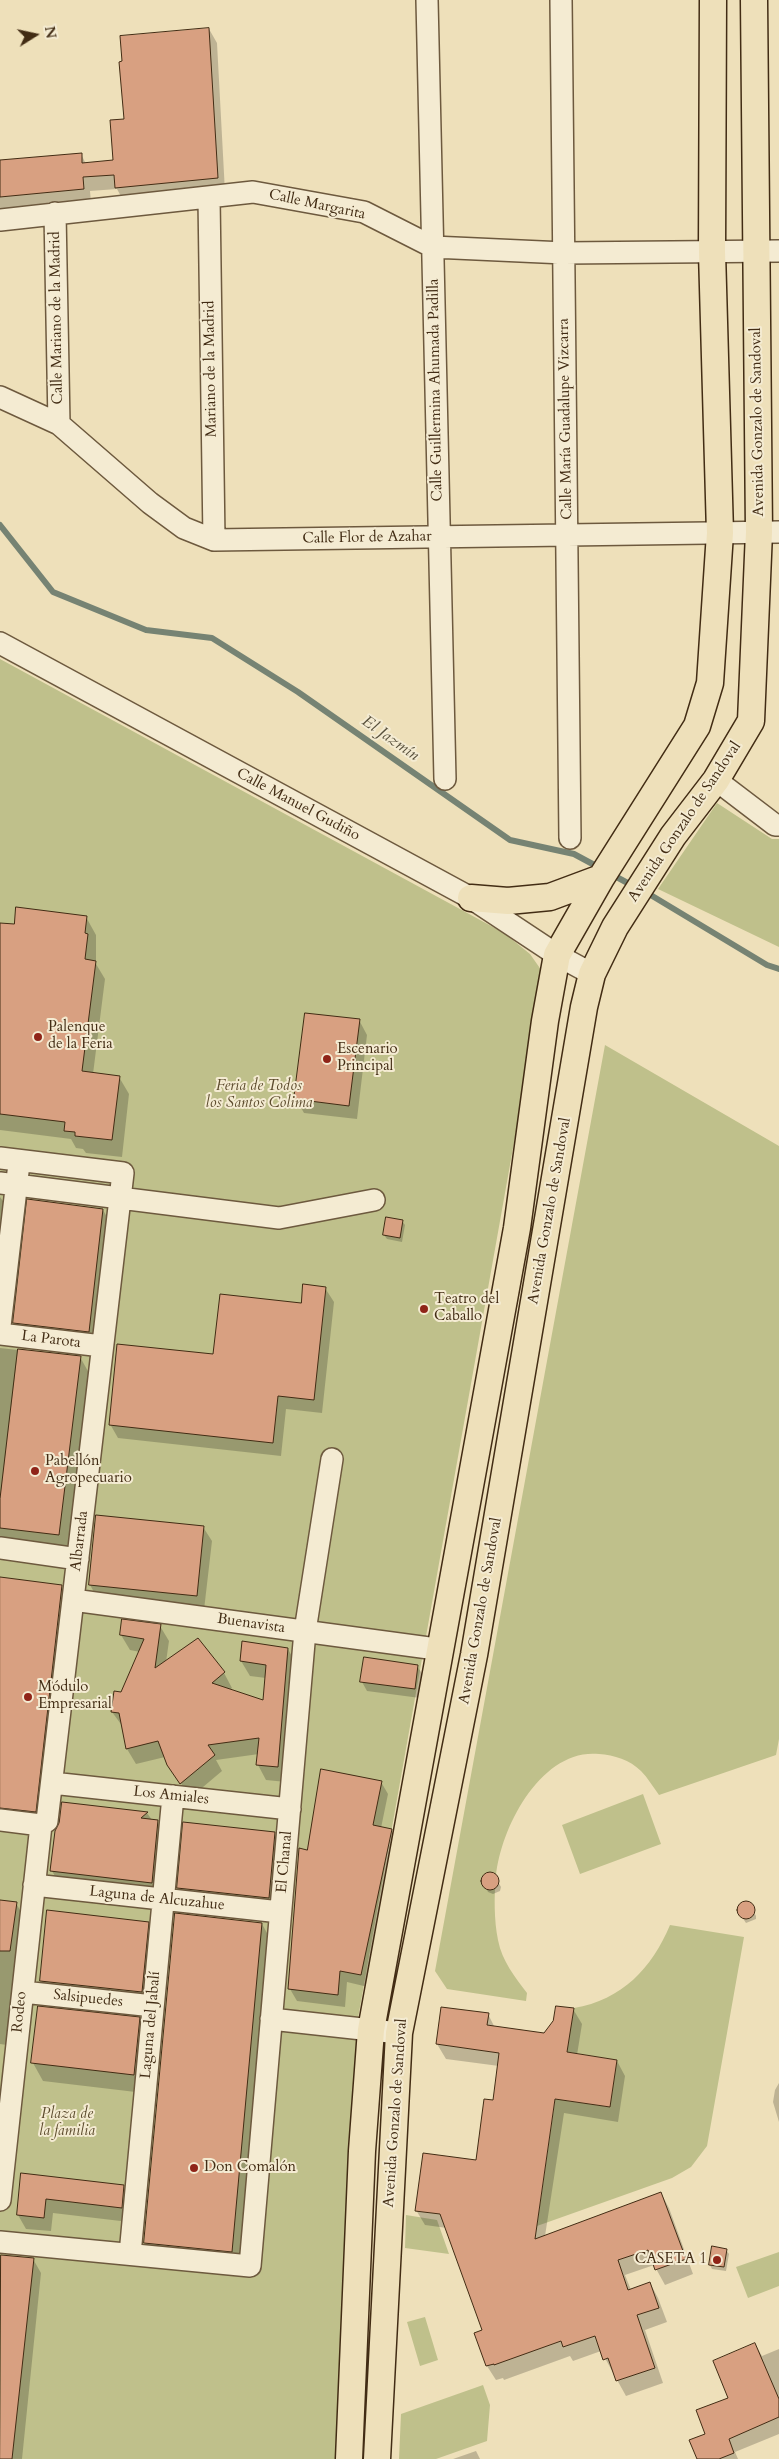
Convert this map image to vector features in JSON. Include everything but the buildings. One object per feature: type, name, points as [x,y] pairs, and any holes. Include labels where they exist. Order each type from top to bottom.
[{"type":"main road","name":"Avenida Gonzalo de Sandoval","points":[[349,2459],[361,2161],[371,2030],[515,1238],[544,1021],[557,955],[605,871],[697,726],[710,683],[720,533],[712,252],[713,0]]},
{"type":"main road","name":"Avenida Gonzalo de Sandoval","points":[[377,2459],[399,2033],[474,1655],[582,1017],[592,974],[615,926],[673,836],[716,780],[751,721],[769,532],[768,252],[754,0]]},
{"type":"main road","points":[[471,898],[508,901],[550,897],[605,871]]},
{"type":"street","name":"Calle Guillermina Ahumada Padilla","points":[[427,0],[445,779]]},
{"type":"street","name":"Calle María Guadalupe Vizcarra","points":[[561,0],[570,838]]},
{"type":"street","name":"Calle Margarita","points":[[0,220],[253,192],[364,212],[433,247],[564,253],[768,252]]},
{"type":"street","name":"Mariano de la Madrid","points":[[209,198],[214,540]]},
{"type":"street","name":"Calle Mariano de la Madrid","points":[[55,213],[59,424]]},
{"type":"street","name":"Calle Flor de Azahar","points":[[0,397],[59,424],[150,502],[184,528],[214,540],[769,532]]},
{"type":"street","name":"Calle Manuel Gudiño","points":[[0,643],[471,898],[557,955],[592,974]]},
{"type":"street","points":[[716,780],[775,825],[779,825]]},
{"type":"street","points":[[0,1326],[9,1159]]},
{"type":"street","name":"Albarrada","points":[[9,1159],[123,1173],[52,1783],[44,1823]]},
{"type":"street","points":[[8,1184],[279,1218],[374,1200]]},
{"type":"street","name":"La Parota","points":[[0,1334],[102,1346]]},
{"type":"street","name":"El Chanal","points":[[130,2254],[250,2266],[305,1631],[332,1459]]},
{"type":"street","points":[[0,1548],[78,1558]]},
{"type":"street","name":"Buenavista","points":[[73,1600],[429,1648]]},
{"type":"street","name":"Los Amiales","points":[[52,1783],[290,1809]]},
{"type":"street","name":"Laguna del Jabalí","points":[[130,2254],[173,1796]]},
{"type":"street","points":[[0,1820],[44,1823]]},
{"type":"street","name":"Rodeo","points":[[0,2200],[34,1885],[44,1823]]},
{"type":"street","name":"Laguna de Alcuzahue","points":[[34,1885],[280,1912]]},
{"type":"street","name":"Salsipuedes","points":[[23,1992],[153,2006]]},
{"type":"street","points":[[271,2019],[399,2033]]},
{"type":"street","points":[[0,2242],[130,2254]]},
{"type":"green space","name":"Feria de Todos los Santos Colima","points":[[0,659],[504,933],[530,954],[544,974],[358,2018],[335,2459],[0,2459]]},
{"type":"green space","points":[[717,803],[772,839],[779,839],[779,947],[658,889]]},
{"type":"green space","points":[[605,1045],[779,1146],[779,1739],[776,1755],[659,1795],[637,1767],[616,1757],[599,1754],[578,1755],[560,1764],[543,1777],[528,1794],[506,1835],[495,1884],[495,1916],[500,1948],[510,1968],[527,1993],[526,2001],[447,1989],[435,1971]]},
{"type":"green space","points":[[643,1794],[661,1844],[580,1874],[562,1825]]},
{"type":"green space","points":[[670,1925],[744,1937],[707,2146],[691,2167],[672,2178],[537,2226],[561,2059],[567,2101],[610,2107],[617,2060],[562,2051],[566,2025],[571,2025],[574,2008],[607,1998],[633,1980],[654,1955]]},
{"type":"green space","points":[[406,2215],[437,2220],[449,2254],[405,2248]]},
{"type":"green space","points":[[779,2252],[779,2286],[748,2298],[736,2267]]},
{"type":"green space","points":[[425,2317],[438,2360],[420,2366],[407,2322]]},
{"type":"green space","points":[[483,2385],[490,2405],[487,2441],[436,2459],[399,2459],[401,2414]]},
{"type":"waterway","name":"El Jazmín","points":[[0,525],[53,592],[146,630],[212,638],[298,692],[510,840],[574,854],[600,868]]},
{"type":"waterway","name":"El Jazmín","points":[[611,874],[635,887]]},
{"type":"waterway","name":"El Jazmín","points":[[644,891],[767,965],[779,969]]},
{"type":"place","name":"Palenque de la Feria","points":[[38,1037]]},
{"type":"place","name":"Escenario Principal","points":[[327,1059]]},
{"type":"place","name":"Teatro del Caballo","points":[[424,1309]]},
{"type":"place","name":"Pabellón Agropecuario","points":[[35,1471]]},
{"type":"place","name":"Módulo Empresarial","points":[[28,1697]]},
{"type":"place","name":"Don Comalón","points":[[194,2168]]},
{"type":"place","name":"CASETA 1","points":[[717,2260]]},
{"type":"park label","name":"Plaza de la familia","points":[[67,2124]]}]
